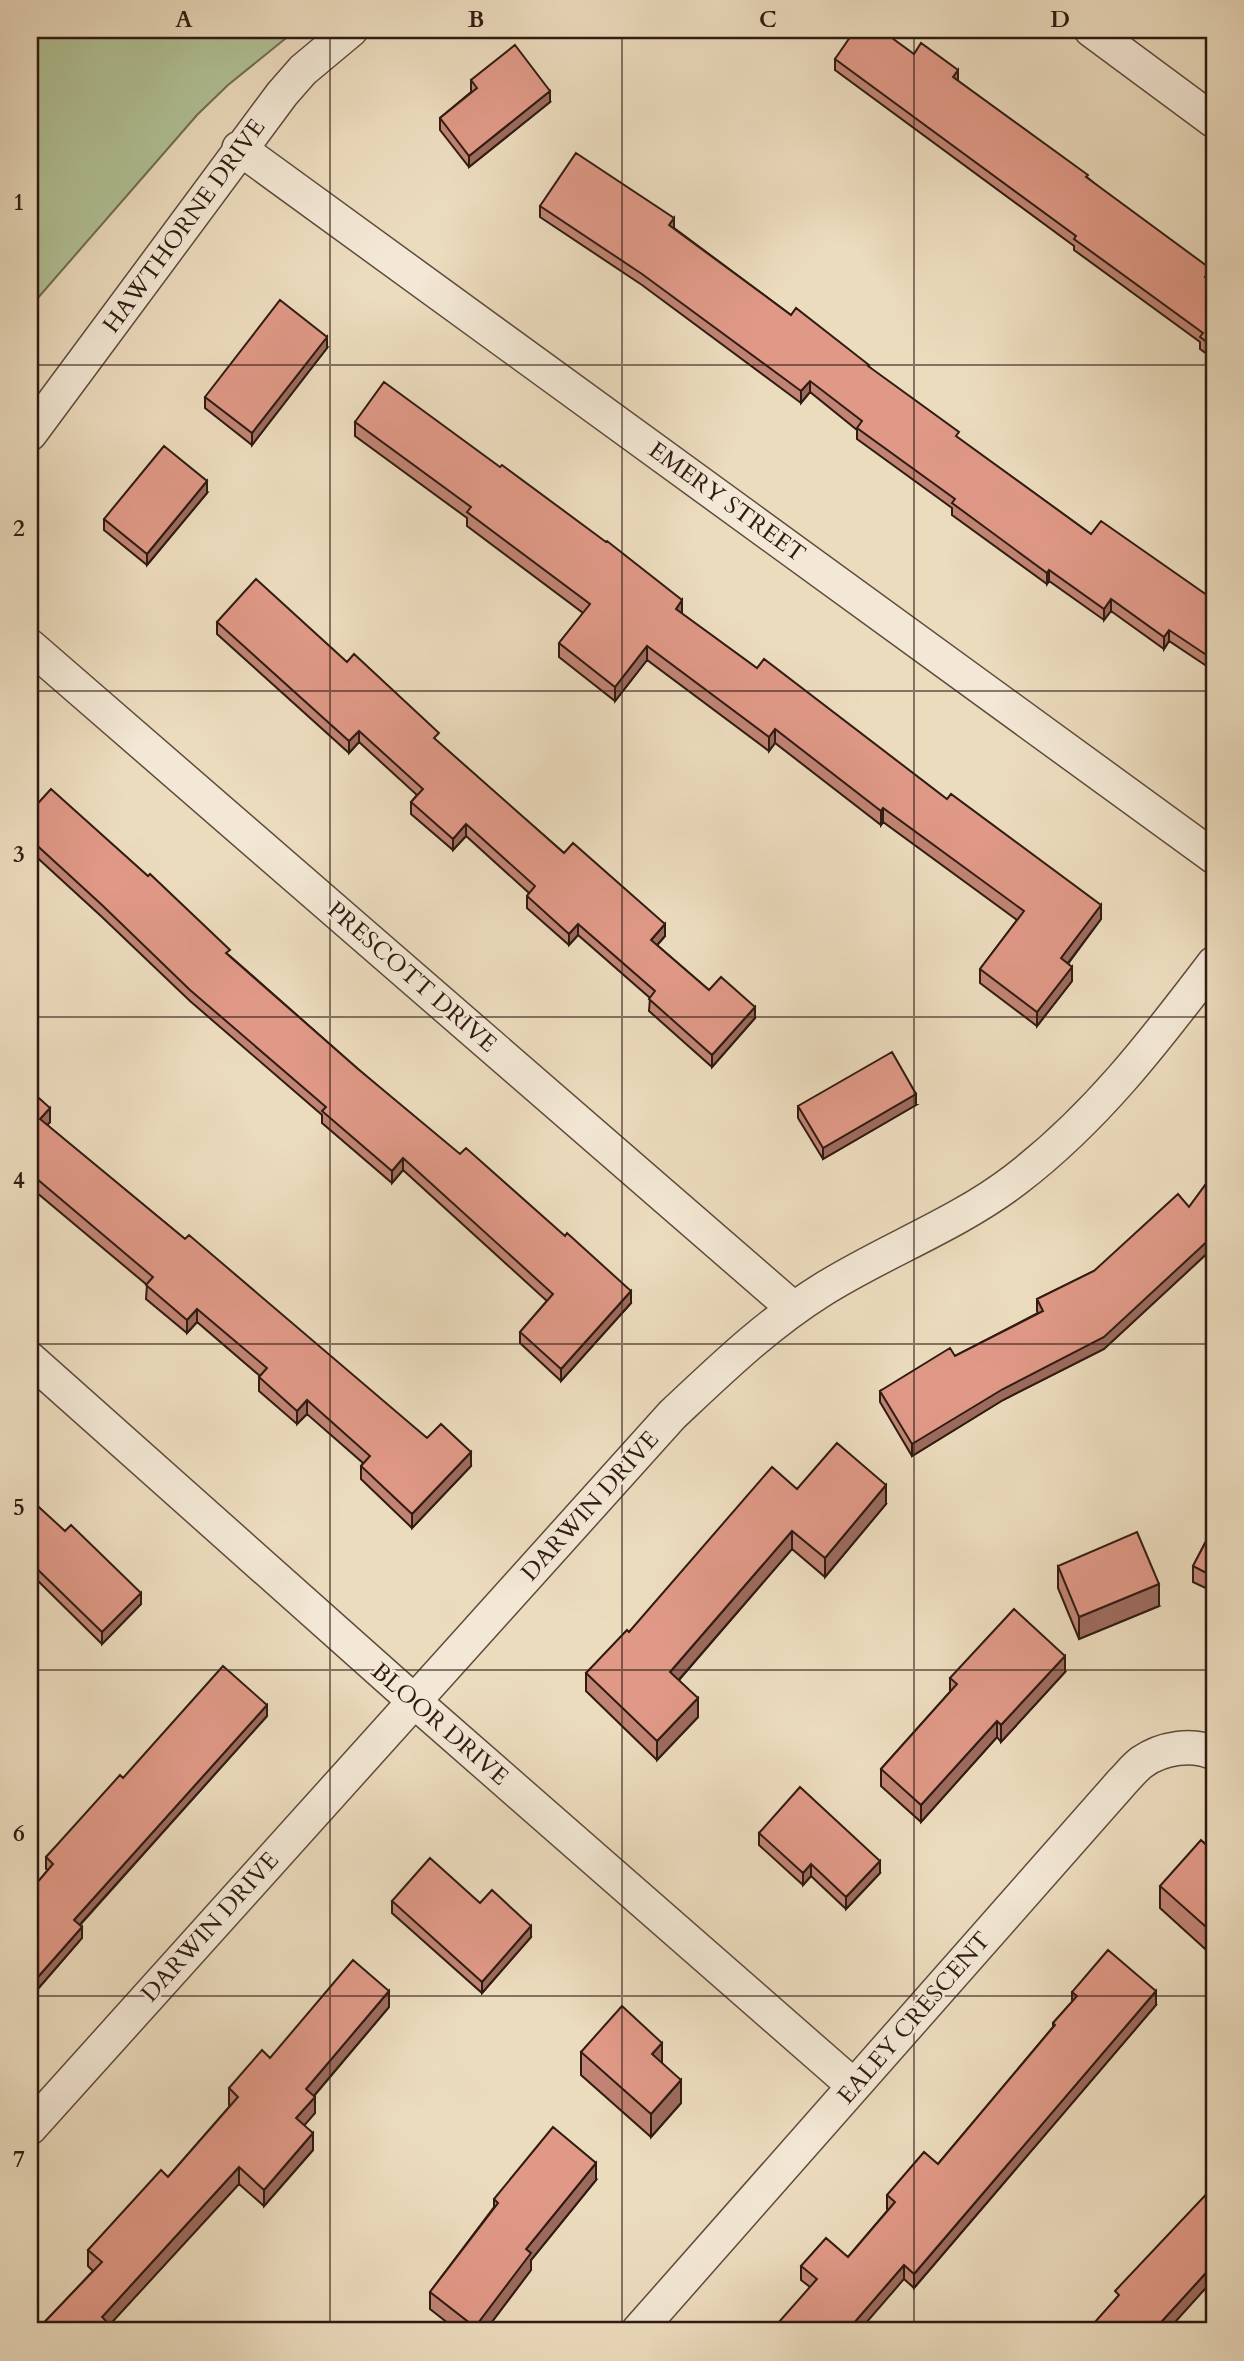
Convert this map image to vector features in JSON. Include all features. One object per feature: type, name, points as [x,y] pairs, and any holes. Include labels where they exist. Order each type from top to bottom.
[{"type":"street","name":"HAWTHORNE DRIVE","points":[[30,433],[240,148],[303,70],[351,30]]},
{"type":"street","points":[[1091,30],[1130,41],[1214,121]]},
{"type":"street","name":"EMERY STREET","points":[[240,148],[1214,857]]},
{"type":"street","name":"PRESCOTT DRIVE","points":[[30,646],[793,1308]]},
{"type":"street","name":"DARWIN DRIVE","points":[[30,2128],[672,1415],[734,1357],[793,1308],[824,1288],[985,1200],[1040,1160],[1110,1095],[1150,1048],[1214,963]]},
{"type":"street","name":"BLOOR DRIVE","points":[[30,1359],[853,2086]]},
{"type":"street","name":"EALEY CRESCENT","points":[[638,2331],[1112,1792],[1142,1762],[1165,1751],[1188,1748],[1214,1752]]},
{"type":"green space","points":[[30,30],[296,30],[228,85],[197,115],[30,307]]},
{"type":"building","points":[[855,30],[881,30],[914,54],[921,43],[958,70],[953,77],[1211,269],[1205,277],[1214,283],[1214,347],[1200,337],[1203,333],[1074,239],[1076,236],[835,59]]},
{"type":"building","points":[[515,45],[550,91],[469,156],[440,118],[477,88],[471,80]]},
{"type":"building","points":[[576,153],[674,218],[669,225],[791,315],[796,308],[868,366],[959,432],[956,436],[1091,534],[1101,521],[1214,600],[1214,660],[1169,630],[1164,637],[1111,599],[1104,609],[1049,570],[1047,573],[952,503],[955,499],[857,428],[862,421],[810,381],[801,391],[642,274],[540,206]]},
{"type":"building","points":[[280,300],[327,337],[252,433],[205,397]]},
{"type":"building","points":[[384,382],[607,541],[682,600],[676,609],[757,668],[764,659],[947,799],[951,794],[1101,905],[1061,958],[1072,967],[1037,1012],[980,969],[1024,911],[883,808],[881,811],[775,729],[769,737],[647,646],[615,687],[559,643],[590,604],[467,512],[471,507],[355,422]]},
{"type":"building","points":[[164,446],[207,481],[147,554],[104,519]]},
{"type":"building","points":[[256,579],[347,662],[354,654],[439,733],[434,738],[564,853],[573,843],[665,924],[651,940],[709,990],[721,977],[755,1007],[712,1055],[649,999],[655,991],[578,924],[569,934],[527,896],[535,886],[466,824],[453,839],[411,802],[423,789],[359,731],[349,741],[217,622]]},
{"type":"building","points":[[51,789],[148,876],[150,874],[230,950],[226,953],[358,1069],[460,1154],[466,1148],[631,1291],[561,1369],[520,1332],[553,1294],[403,1158],[392,1171],[322,1111],[326,1107],[190,990],[30,839],[30,812]]},
{"type":"building","points":[[892,1052],[916,1094],[823,1148],[798,1106]]},
{"type":"building","points":[[30,1090],[50,1108],[40,1119],[185,1239],[189,1235],[427,1438],[441,1424],[471,1452],[412,1514],[361,1466],[370,1456],[307,1400],[297,1411],[259,1377],[267,1368],[197,1309],[187,1320],[146,1285],[153,1277],[30,1173]]},
{"type":"building","points":[[1214,1173],[1214,1235],[1104,1337],[1003,1389],[912,1444],[880,1391],[950,1348],[955,1356],[1043,1311],[1037,1299],[1094,1271],[1178,1194],[1189,1207]]},
{"type":"building","points":[[837,1443],[886,1485],[825,1558],[792,1531],[670,1672],[698,1698],[657,1741],[586,1673],[627,1630],[629,1632],[772,1467],[797,1489]]},
{"type":"building","points":[[30,1499],[65,1531],[71,1525],[141,1593],[102,1632],[30,1562]]},
{"type":"building","points":[[1214,1526],[1214,1577],[1193,1566]]},
{"type":"building","points":[[1137,1532],[1159,1584],[1079,1617],[1058,1566]]},
{"type":"building","points":[[1014,1609],[1065,1656],[1001,1725],[997,1721],[921,1805],[881,1769],[957,1684],[950,1678]]},
{"type":"building","points":[[223,1666],[267,1705],[74,1920],[82,1927],[30,1986],[30,1891],[53,1864],[46,1857],[120,1775],[123,1778]]},
{"type":"building","points":[[800,1787],[880,1861],[846,1897],[811,1864],[803,1873],[759,1833]]},
{"type":"building","points":[[1201,1840],[1214,1852],[1214,1934],[1160,1886]]},
{"type":"building","points":[[430,1858],[480,1903],[492,1890],[531,1926],[482,1982],[392,1901]]},
{"type":"building","points":[[1108,1950],[1156,1991],[914,2274],[904,2265],[847,2331],[771,2331],[817,2279],[801,2266],[826,2238],[848,2257],[895,2202],[887,2195],[924,2152],[938,2164],[1055,2025],[1053,2023],[1077,1996],[1072,1992]]},
{"type":"building","points":[[353,1960],[389,1991],[306,2089],[315,2097],[296,2118],[313,2133],[264,2190],[239,2167],[102,2317],[116,2331],[36,2331],[102,2262],[88,2250],[161,2170],[168,2177],[238,2097],[229,2088],[262,2050],[270,2058]]},
{"type":"building","points":[[622,2006],[662,2043],[652,2054],[681,2080],[651,2114],[581,2052]]},
{"type":"building","points":[[553,2127],[596,2163],[526,2249],[531,2253],[475,2327],[430,2292],[498,2203],[494,2199]]},
{"type":"building","points":[[1214,2186],[1214,2264],[1153,2331],[1087,2331],[1119,2295],[1115,2291]]}]
